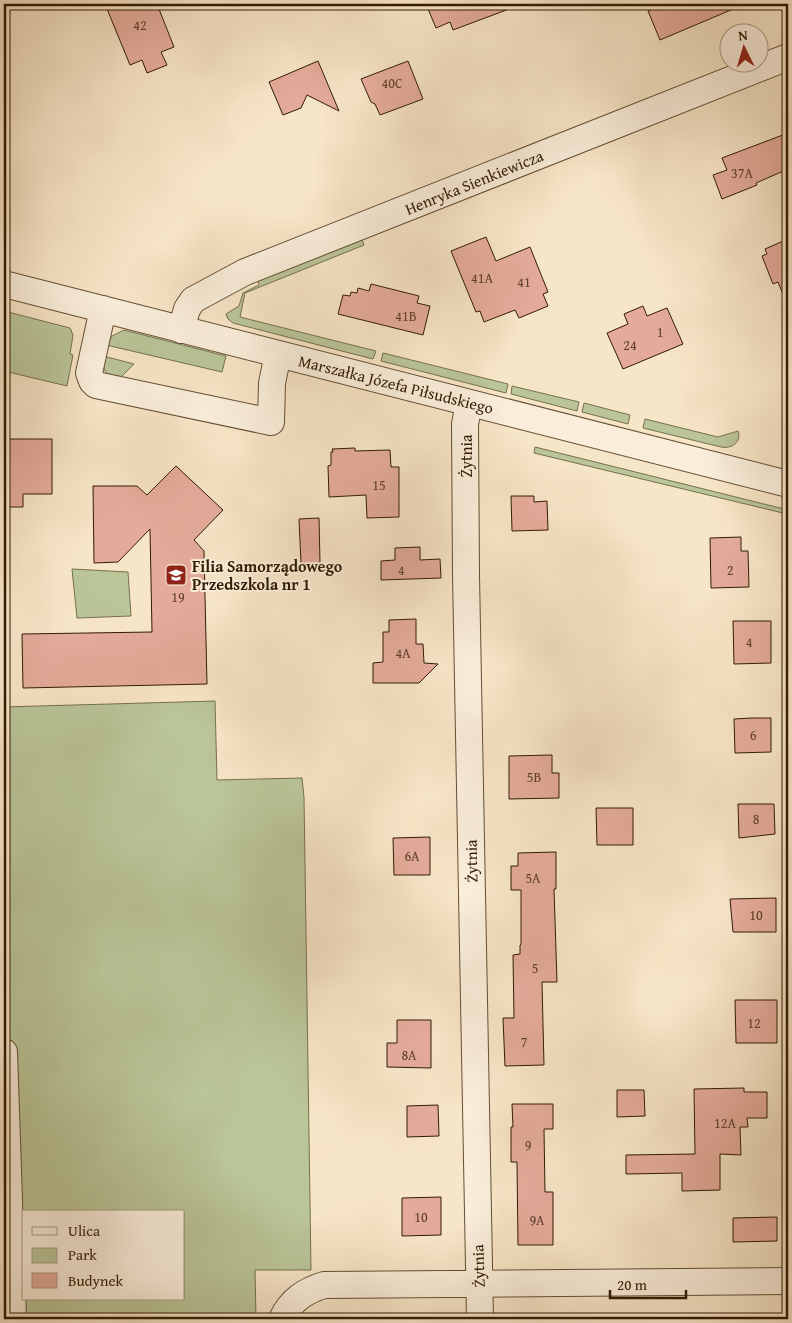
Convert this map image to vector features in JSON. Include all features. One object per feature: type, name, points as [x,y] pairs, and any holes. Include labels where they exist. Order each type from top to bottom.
[{"type":"street","name":"Henryka Sienkiewicza","points":[[181,330],[187,309],[193,300],[245,272],[788,58]]},
{"type":"street","name":"Marszałka Józefa Piłsudskiego","points":[[4,284],[788,484]]},
{"type":"street","points":[[103,309],[89,373],[96,385],[271,422],[272,383],[278,354]]},
{"type":"street","name":"Żytnia","points":[[469,403],[465,424],[466,566],[480,1319]]},
{"type":"street","points":[[4,1052],[13,1319]]},
{"type":"street","points":[[282,1319],[288,1307],[295,1299],[308,1290],[324,1285],[788,1281]]},
{"type":"green space","points":[[361,237],[364,245],[245,293],[240,317],[376,351],[373,359],[233,323],[228,319],[226,314],[239,306],[243,293],[259,285],[257,278]]},
{"type":"green space","points":[[4,311],[70,328],[73,335],[70,354],[73,355],[67,386],[4,371]]},
{"type":"green space","points":[[124,330],[226,356],[222,372],[106,345],[112,336]]},
{"type":"green space","points":[[383,353],[508,384],[506,393],[381,361]]},
{"type":"green space","points":[[103,356],[134,364],[117,381],[105,371]]},
{"type":"green space","points":[[512,386],[579,402],[577,411],[511,394]]},
{"type":"green space","points":[[584,403],[630,415],[628,424],[582,412]]},
{"type":"green space","points":[[645,419],[718,437],[738,431],[739,438],[732,446],[721,447],[643,428]]},
{"type":"green space","points":[[535,447],[788,510],[788,526],[787,514],[534,453]]},
{"type":"green space","points":[[72,569],[128,572],[131,616],[77,618]]},
{"type":"green space","points":[[215,701],[217,780],[302,778],[304,797],[311,1270],[255,1270],[256,1319],[4,1319],[4,707]]},
{"type":"building","points":[[105,4],[157,4],[174,47],[161,52],[167,65],[147,73],[142,60],[130,65]]},
{"type":"building","points":[[426,4],[517,4],[517,6],[453,30],[450,22],[436,28]]},
{"type":"building","points":[[653,4],[745,4],[660,40],[648,11],[655,8]]},
{"type":"building","points":[[318,61],[339,111],[307,95],[301,108],[283,115],[269,82]]},
{"type":"building","points":[[408,61],[423,99],[380,115],[375,104],[371,102],[361,79]]},
{"type":"building","points":[[788,133],[788,169],[756,183],[757,185],[722,199],[713,175],[727,170],[722,158]]},
{"type":"building","points":[[486,237],[496,261],[530,247],[548,292],[543,294],[548,306],[519,318],[515,310],[484,322],[480,311],[476,312],[451,251]]},
{"type":"building","points":[[788,239],[787,304],[778,282],[773,284],[762,256],[767,254],[765,249]]},
{"type":"building","points":[[371,284],[419,296],[417,303],[430,306],[423,335],[338,314],[343,295],[350,296],[351,292],[357,293],[358,288],[369,291]]},
{"type":"building","points":[[643,306],[647,316],[667,308],[683,344],[623,369],[607,333],[628,324],[624,314]]},
{"type":"building","points":[[4,439],[52,439],[52,494],[23,494],[23,507],[4,507]]},
{"type":"building","points":[[355,448],[355,451],[390,450],[391,467],[399,467],[399,517],[367,518],[366,495],[329,497],[328,466],[331,465],[332,449]]},
{"type":"building","points":[[176,466],[223,510],[194,540],[204,551],[207,684],[23,688],[22,634],[152,632],[150,529],[118,562],[94,563],[93,486],[137,486],[147,495]]},
{"type":"building","points":[[511,496],[534,496],[534,502],[547,501],[548,530],[512,531]]},
{"type":"building","points":[[319,518],[320,563],[301,563],[299,519]]},
{"type":"building","points":[[741,537],[741,551],[748,551],[749,587],[711,588],[710,538]]},
{"type":"building","points":[[420,547],[420,560],[440,559],[441,578],[381,580],[381,561],[395,560],[395,548]]},
{"type":"building","points":[[416,619],[416,644],[423,644],[424,663],[438,664],[419,683],[373,683],[373,663],[383,662],[383,632],[389,632],[389,620]]},
{"type":"building","points":[[733,621],[771,621],[771,663],[734,664]]},
{"type":"building","points":[[771,718],[771,752],[735,753],[734,719]]},
{"type":"building","points":[[552,755],[552,773],[559,773],[559,798],[509,799],[509,756]]},
{"type":"building","points":[[738,804],[774,804],[775,834],[739,838]]},
{"type":"building","points":[[596,808],[633,808],[633,845],[597,845]]},
{"type":"building","points":[[430,837],[430,875],[394,875],[393,838]]},
{"type":"building","points":[[556,852],[556,889],[554,889],[557,982],[542,982],[544,1065],[505,1066],[503,1018],[514,1018],[513,955],[520,954],[521,944],[521,890],[511,890],[511,866],[518,866],[518,853]]},
{"type":"building","points":[[776,898],[776,932],[733,932],[730,899]]},
{"type":"building","points":[[735,1000],[777,1000],[777,1043],[736,1043]]},
{"type":"building","points":[[397,1020],[431,1020],[431,1068],[387,1067],[387,1043],[397,1043]]},
{"type":"building","points":[[744,1088],[744,1092],[767,1092],[767,1118],[747,1118],[748,1127],[740,1127],[741,1155],[720,1154],[720,1190],[682,1191],[682,1173],[626,1174],[626,1155],[695,1154],[694,1089]]},
{"type":"building","points":[[617,1090],[644,1090],[645,1116],[617,1117]]},
{"type":"building","points":[[512,1104],[553,1104],[553,1129],[544,1129],[545,1192],[553,1192],[553,1245],[518,1245],[517,1162],[511,1162]]},
{"type":"building","points":[[438,1105],[439,1136],[407,1137],[407,1106]]},
{"type":"building","points":[[441,1197],[441,1235],[402,1236],[402,1198]]},
{"type":"building","points":[[777,1217],[777,1241],[733,1242],[733,1218]]},
{"type":"place","name":"Filia Samorządowego Przedszkola nr 1","points":[[176,575]]}]
